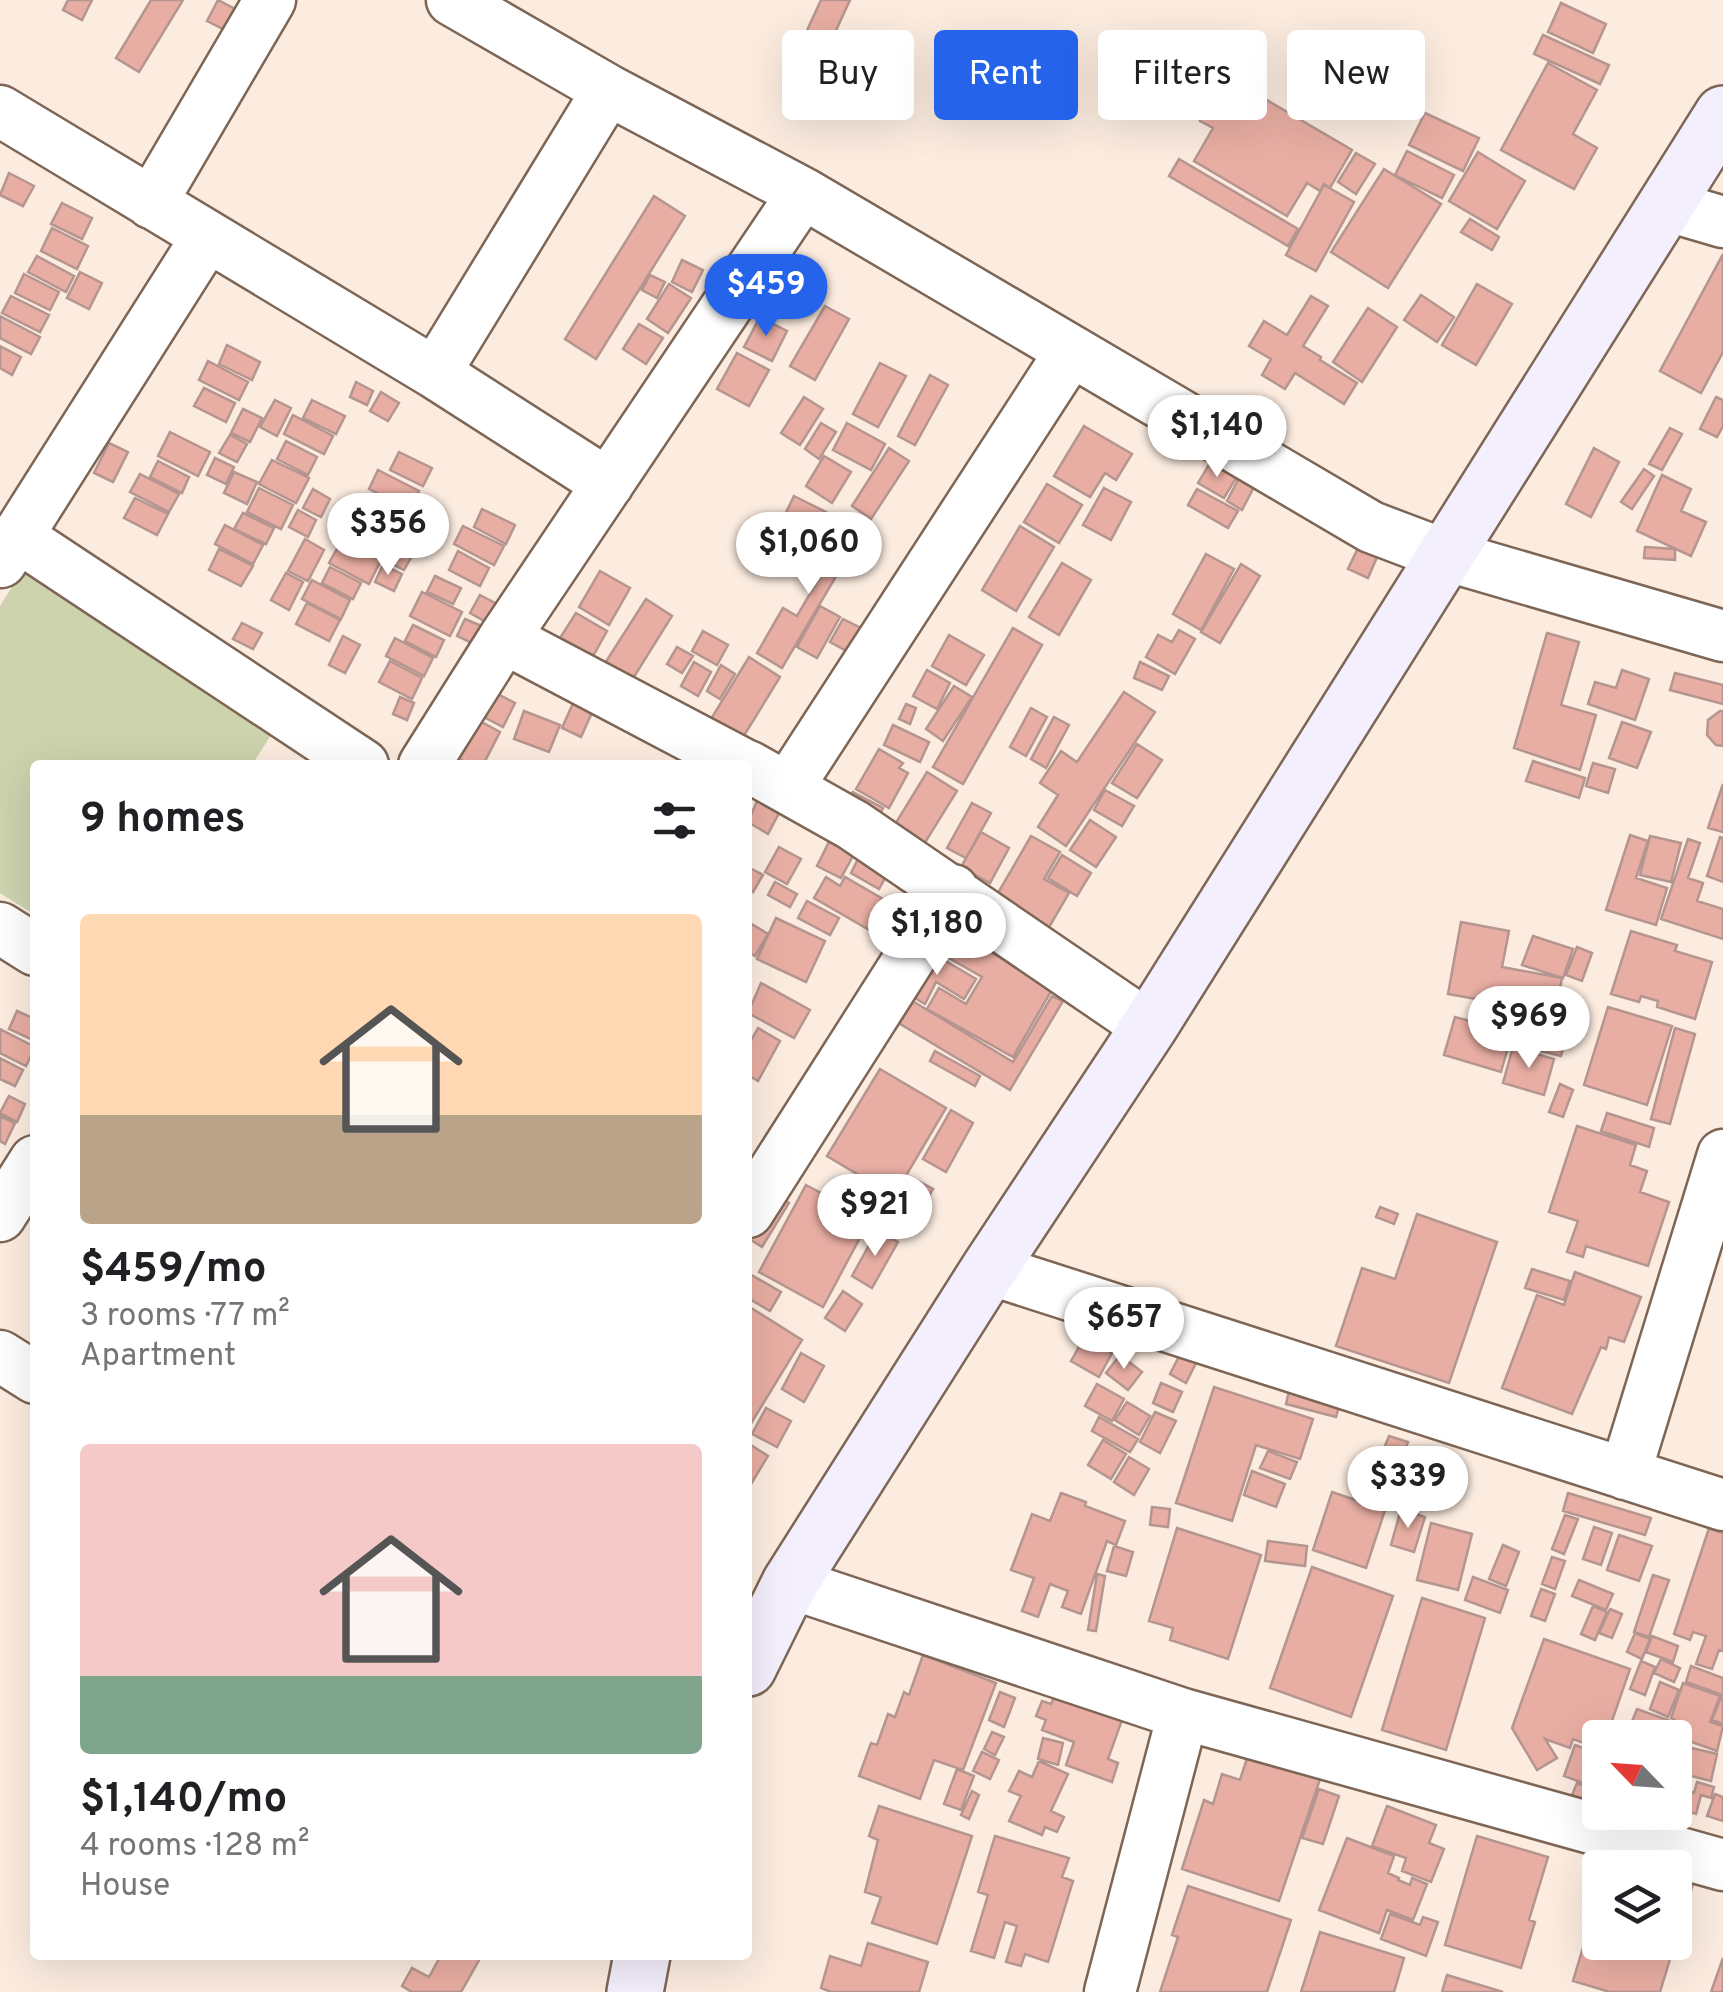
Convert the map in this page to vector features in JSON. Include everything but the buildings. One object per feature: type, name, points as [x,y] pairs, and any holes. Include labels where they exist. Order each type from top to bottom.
[{"type":"street","points":[[151,203],[270,0]]},
{"type":"street","points":[[452,0],[608,90],[803,193],[1371,527],[1445,555],[1723,636]]},
{"type":"street","points":[[435,373],[608,90]]},
{"type":"street","points":[[0,110],[435,373],[608,484]]},
{"type":"street","points":[[752,1660],[790,1583],[1149,1026],[1723,114]]},
{"type":"street","points":[[427,760],[504,638],[803,193]]},
{"type":"street","points":[[1665,206],[1723,222]]},
{"type":"street","points":[[207,237],[9,549],[299,748],[344,760]]},
{"type":"street","points":[[742,760],[1071,351]]},
{"type":"street","points":[[504,638],[726,760]]},
{"type":"street","points":[[752,774],[853,824],[1149,1026]]},
{"type":"street","points":[[752,1206],[953,890]]},
{"type":"street","points":[[0,928],[30,947]]},
{"type":"street","points":[[1625,1474],[1723,1155]]},
{"type":"street","points":[[0,1216],[30,1169]]},
{"type":"street","points":[[989,1270],[1723,1504]]},
{"type":"street","points":[[0,1356],[30,1375]]},
{"type":"street","points":[[790,1583],[1183,1714],[1723,1865]]},
{"type":"street","points":[[1110,1992],[1183,1714]]},
{"type":"green space","points":[[23,569],[276,727],[255,760],[30,760],[30,912],[0,893],[0,606]]}]
